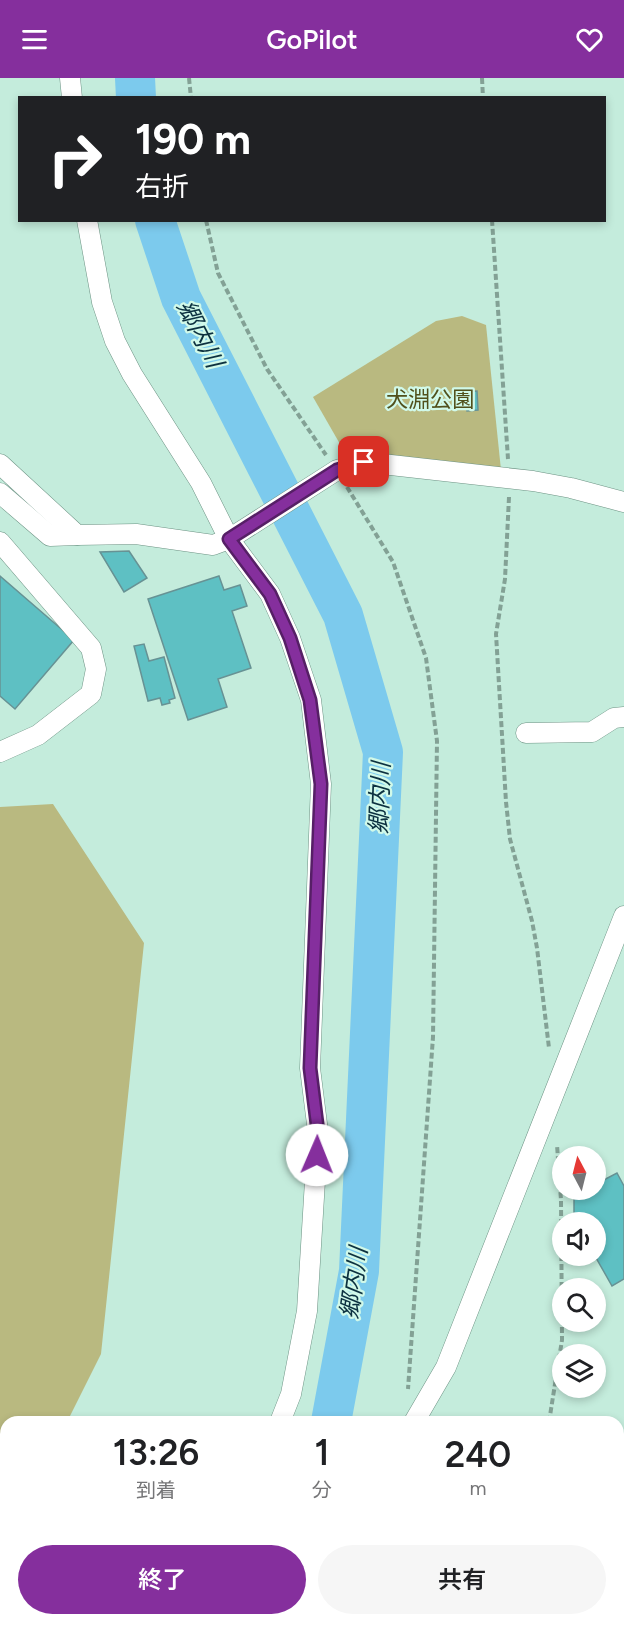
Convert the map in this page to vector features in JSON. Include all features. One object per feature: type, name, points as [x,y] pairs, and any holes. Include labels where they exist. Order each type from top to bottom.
[{"type":"street","points":[[70,78],[72,96]]},
{"type":"street","points":[[87,222],[102,302],[115,342],[132,374],[270,594],[290,638],[310,700],[321,784],[310,1068],[318,1132],[307,1311],[291,1394],[282,1416]]},
{"type":"street","points":[[0,493],[50,536],[136,534],[213,545],[233,536],[337,470],[364,462],[509,478],[571,488],[624,502]]},
{"type":"street","points":[[0,464],[77,535]]},
{"type":"street","points":[[0,542],[91,648],[96,669],[91,694],[38,735],[0,752]]},
{"type":"street","points":[[526,733],[592,732],[614,718],[624,717]]},
{"type":"street","points":[[418,1416],[446,1367],[624,916]]},
{"type":"path","points":[[189,78],[191,96]]},
{"type":"path","points":[[482,78],[483,96]]},
{"type":"path","points":[[206,222],[218,273],[267,369],[337,470],[393,562],[426,658],[436,741],[433,1037],[408,1402],[415,1416]]},
{"type":"path","points":[[492,222],[509,478],[505,579],[496,634],[506,802],[510,838],[536,939],[549,1051]]},
{"type":"path","points":[[550,1416],[562,1340],[561,1200],[557,1141]]},
{"type":"green space","name":"犬淵公園","points":[[462,316],[486,325],[501,470],[344,451],[313,397],[436,321]]},
{"type":"green space","points":[[53,804],[144,943],[101,1354],[70,1416],[0,1416],[0,807]]},
{"type":"building","points":[[477,391],[478,410],[467,411],[466,392]]},
{"type":"building","points":[[129,551],[147,578],[124,592],[100,552]]},
{"type":"building","points":[[0,576],[74,640],[15,709],[0,696]]},
{"type":"building","points":[[219,576],[224,590],[240,585],[247,606],[232,611],[251,668],[218,679],[227,707],[188,720],[148,599]]},
{"type":"building","points":[[144,644],[149,661],[164,657],[175,698],[169,700],[170,703],[162,705],[160,698],[148,701],[134,646]]},
{"type":"building","points":[[617,1173],[624,1186],[624,1279],[612,1286],[601,1266],[606,1266],[606,1212],[574,1212],[574,1200],[606,1200],[606,1179]]},
{"type":"waterway","name":"郷内川","points":[[135,78],[136,96]]},
{"type":"waterway","name":"郷内川","points":[[156,222],[181,298],[343,615],[383,752],[359,1271],[332,1416]]},
{"type":"route","points":[[317,1155],[318,1132],[310,1068],[321,784],[310,700],[290,638],[270,594],[229,539],[337,470],[364,462]]}]
